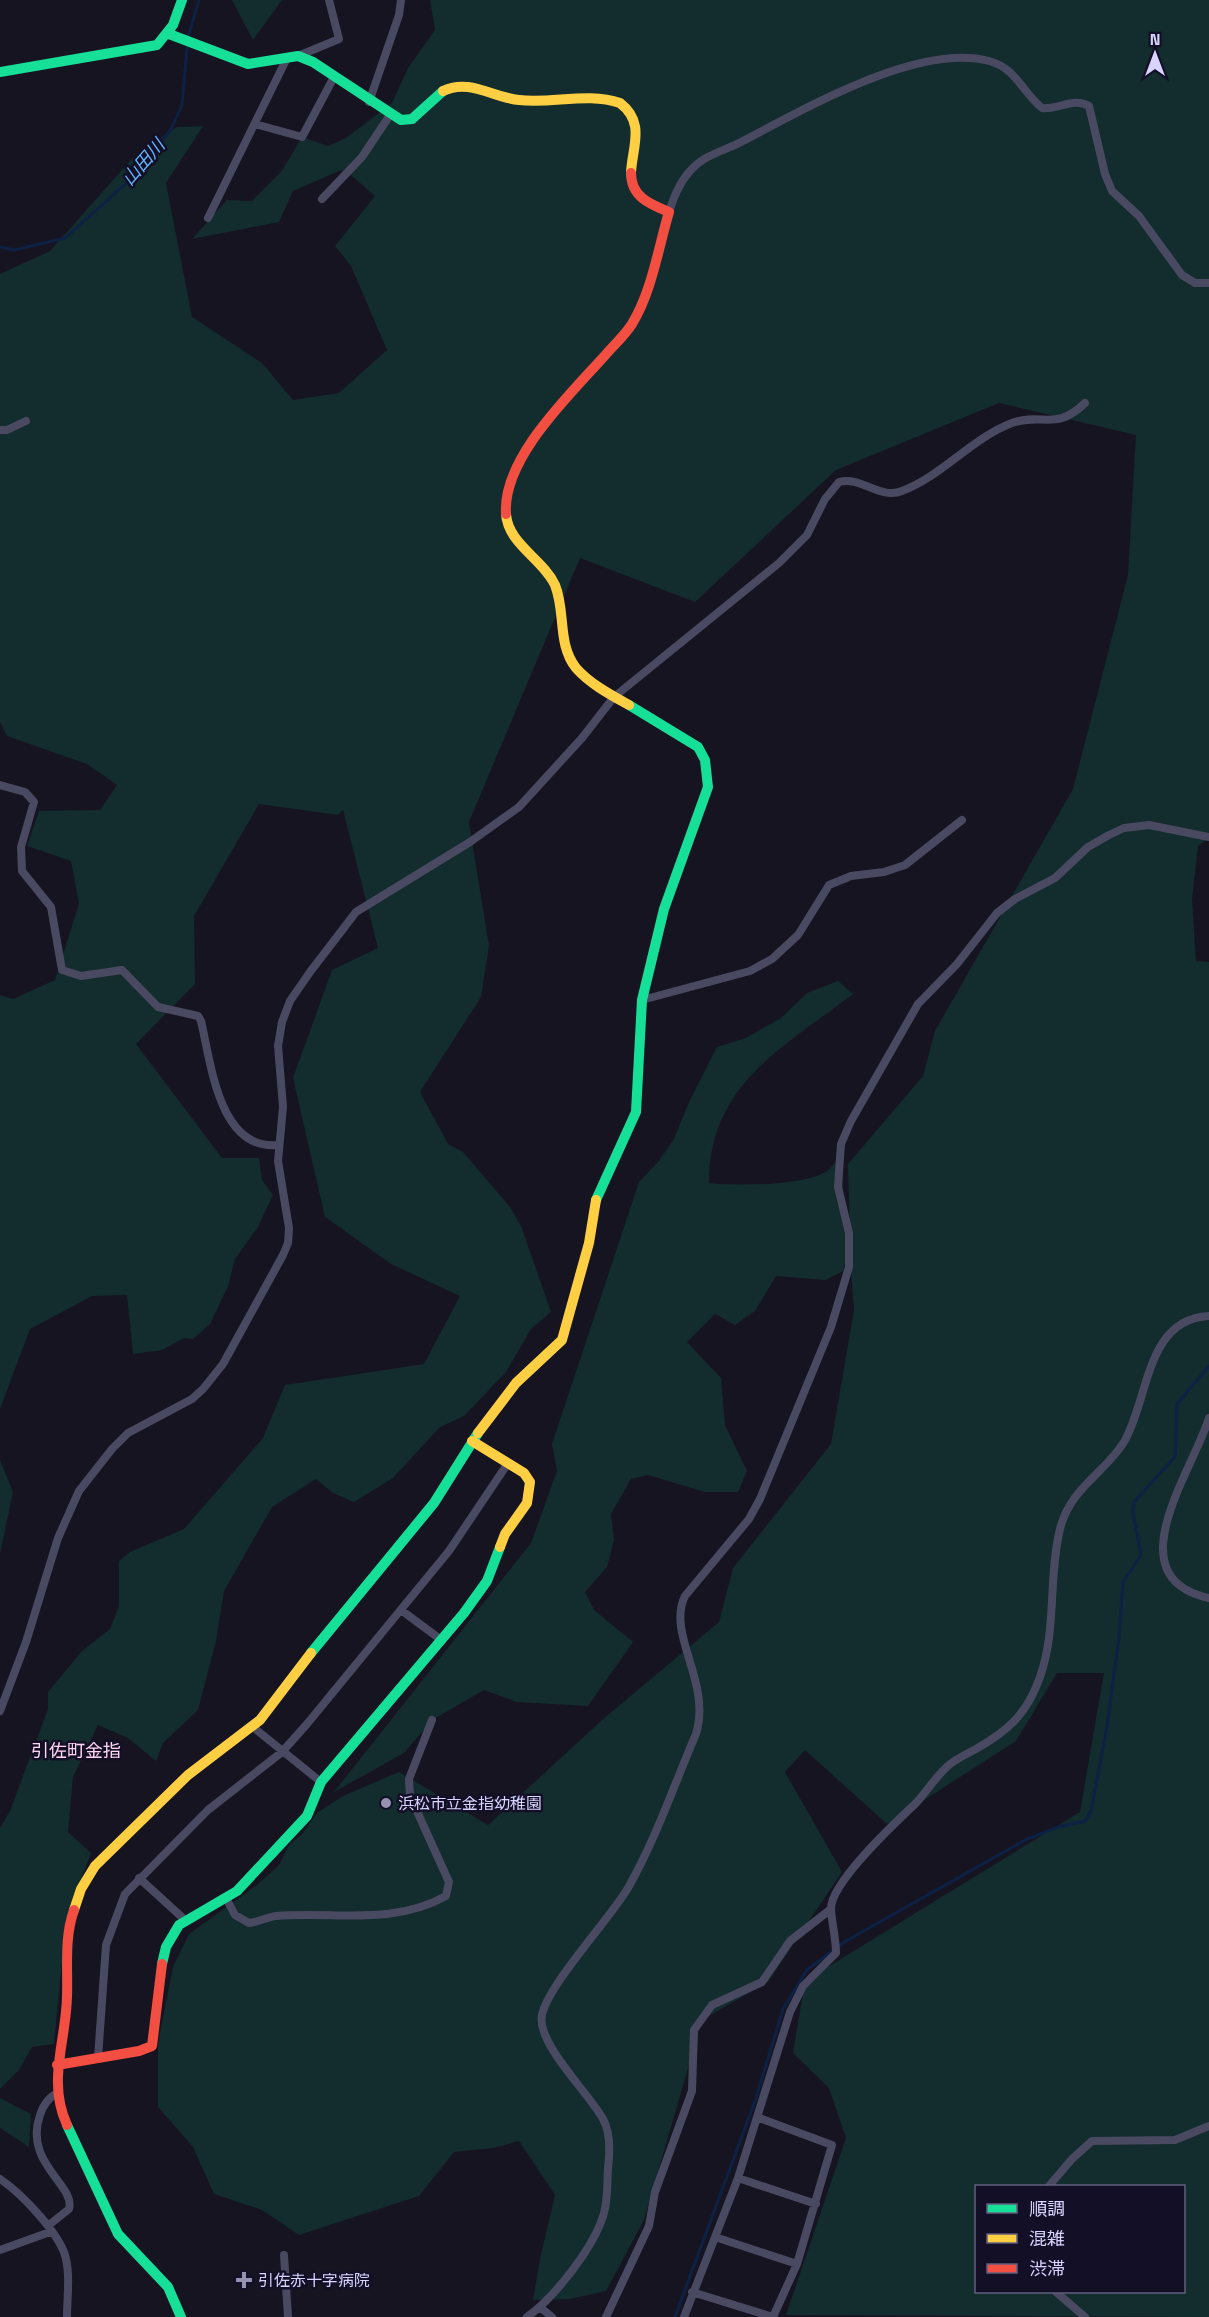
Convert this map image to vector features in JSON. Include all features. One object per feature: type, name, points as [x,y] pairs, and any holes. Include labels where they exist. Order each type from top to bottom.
[{"type":"street","points":[[172,35],[248,64],[293,57],[339,39],[329,0]]},
{"type":"street","points":[[369,102],[399,15],[401,0]]},
{"type":"street","points":[[0,72],[156,45],[172,35],[180,3]]},
{"type":"street","points":[[293,57],[313,62],[369,102],[401,120],[412,119],[437,93],[456,86],[471,87],[519,101],[601,99],[620,102],[632,115],[637,127],[629,171],[632,186],[641,199],[669,212]]},
{"type":"street","points":[[208,218],[255,124],[293,57]]},
{"type":"street","points":[[181,2317],[168,2287],[118,2234],[64,2119],[57,2094],[57,2065],[67,2000],[67,1941],[72,1914],[81,1889],[103,1857],[188,1775],[253,1727],[276,1703],[332,1626],[434,1503],[472,1441],[516,1383],[562,1340],[589,1243],[596,1201],[636,1112],[642,1000],[664,909],[708,787],[708,767],[701,750],[687,739],[592,682],[576,667],[565,651],[555,584],[543,565],[510,533],[504,514],[509,487],[523,458],[559,409],[631,325],[641,303],[677,190],[693,167],[724,149],[888,72],[940,60],[980,59],[1009,70],[1042,108],[1052,109],[1070,103],[1089,106],[1105,174],[1113,191],[1139,216],[1182,275],[1196,283],[1209,283]]},
{"type":"street","points":[[255,124],[303,137],[334,77]]},
{"type":"street","points":[[322,199],[362,157],[390,115]]},
{"type":"street","points":[[0,1711],[26,1642],[58,1538],[79,1491],[112,1449],[128,1433],[192,1399],[202,1389],[223,1364],[283,1255],[288,1243],[289,1228],[278,1145],[283,1107],[278,1065],[282,1022],[290,1001],[346,922],[367,904],[470,842],[519,807],[575,746],[614,697],[778,563],[807,535],[825,499],[839,482],[855,481],[881,492],[901,492],[994,432],[1014,422],[1062,420],[1085,403]]},
{"type":"street","points":[[0,430],[7,430],[26,421]]},
{"type":"street","points":[[0,786],[25,792],[34,802],[21,847],[22,871],[51,907],[62,970],[81,975],[122,970],[158,1007],[198,1016],[209,1062],[233,1126],[257,1145],[278,1145]]},
{"type":"street","points":[[642,1000],[750,971],[772,959],[798,935],[829,885],[850,876],[884,872],[905,865],[962,820]]},
{"type":"street","points":[[527,2317],[550,2300],[599,2230],[605,2210],[609,2153],[602,2117],[546,2038],[542,2014],[561,1981],[621,1900],[644,1859],[696,1734],[700,1719],[699,1693],[680,1626],[680,1605],[749,1519],[760,1499],[831,1327],[849,1267],[849,1233],[838,1187],[841,1144],[851,1121],[918,1004],[957,964],[997,913],[1015,899],[1055,878],[1088,847],[1124,828],[1159,826],[1209,837]]},
{"type":"street","points":[[606,2317],[649,2226],[655,2192],[692,2091],[694,2030],[712,2005],[762,1982],[790,1941],[831,1909],[843,1884],[881,1834],[916,1802],[950,1764],[1005,1733],[1022,1714],[1039,1681],[1047,1655],[1053,1579],[1060,1528],[1065,1517],[1081,1488],[1124,1442],[1151,1366],[1163,1341],[1181,1321],[1209,1316]]},
{"type":"street","points":[[1209,1418],[1166,1523],[1162,1544],[1163,1562],[1170,1575],[1184,1589],[1209,1598]]},
{"type":"street","points":[[57,2065],[139,2051],[152,2046],[155,2038],[162,1962],[166,1947],[184,1920],[237,1891],[307,1816],[321,1782],[464,1613],[487,1581],[505,1534],[529,1498],[529,1478],[472,1441]]},
{"type":"street","points":[[98,2058],[106,1945],[116,1912],[125,1894],[208,1810],[282,1752],[449,1551],[508,1463]]},
{"type":"street","points":[[401,1610],[440,1639]]},
{"type":"street","points":[[226,1898],[235,1915],[249,1923],[274,1916],[388,1916],[407,1912],[446,1896],[449,1882],[410,1796],[409,1779],[432,1720]]},
{"type":"street","points":[[253,1727],[321,1782]]},
{"type":"street","points":[[139,1878],[184,1920]]},
{"type":"street","points":[[684,2317],[759,2118],[790,2012],[803,1986],[836,1950],[831,1909]]},
{"type":"street","points":[[50,2232],[49,2225],[63,2215],[71,2204],[64,2189],[42,2160],[35,2130],[41,2109],[50,2097],[57,2094]]},
{"type":"street","points":[[692,2292],[758,2315],[773,2317],[797,2264],[832,2145],[759,2118]]},
{"type":"street","points":[[1051,2185],[1072,2158],[1092,2141],[1174,2140],[1209,2126]]},
{"type":"street","points":[[738,2178],[816,2204]]},
{"type":"street","points":[[0,2179],[14,2188],[64,2251],[67,2317]]},
{"type":"street","points":[[0,2250],[50,2232]]},
{"type":"street","points":[[715,2237],[797,2264]]},
{"type":"street","points":[[284,2255],[288,2317]]},
{"type":"street","points":[[1057,2293],[1085,2317]]},
{"type":"street","points":[[541,2307],[552,2317]]},
{"type":"green space","points":[[232,0],[282,0],[253,40]]},
{"type":"green space","points":[[430,0],[1209,0],[1209,838],[1198,846],[1192,900],[1196,961],[1209,962],[1209,2317],[786,2315],[846,2138],[829,2088],[793,2053],[805,1981],[1080,1812],[1104,1673],[1057,1673],[1016,1741],[887,1824],[805,1750],[785,1772],[842,1872],[768,1982],[702,2020],[644,2220],[606,2291],[570,2299],[533,2300],[555,2195],[519,2141],[493,2148],[454,2152],[419,2196],[299,2235],[262,2210],[214,2194],[193,2147],[158,2107],[158,2043],[173,1967],[189,1934],[257,1885],[279,1865],[289,1845],[303,1833],[317,1813],[343,1796],[399,1772],[488,1825],[602,1720],[719,1622],[733,1568],[831,1444],[854,1310],[849,1245],[843,1271],[826,1280],[776,1276],[755,1311],[735,1325],[715,1314],[687,1342],[721,1378],[725,1425],[747,1471],[738,1492],[705,1492],[648,1475],[631,1479],[611,1514],[614,1540],[607,1567],[585,1592],[594,1610],[633,1642],[588,1706],[517,1702],[484,1690],[432,1720],[404,1753],[334,1792],[531,1543],[557,1471],[552,1444],[639,1182],[658,1162],[674,1139],[689,1102],[717,1047],[746,1038],[781,1018],[807,993],[838,981],[853,994],[777,1051],[755,1071],[736,1094],[722,1119],[712,1149],[709,1183],[753,1184],[803,1180],[827,1171],[839,1157],[850,1239],[848,1164],[923,1076],[935,1031],[1073,789],[1128,575],[1136,435],[999,403],[836,470],[695,602],[580,558],[469,822],[489,946],[481,997],[420,1092],[448,1144],[463,1152],[510,1207],[521,1226],[551,1312],[531,1329],[506,1372],[464,1416],[440,1427],[393,1478],[354,1502],[333,1493],[316,1479],[272,1507],[224,1591],[216,1641],[198,1710],[163,1743],[156,1761],[128,1738],[98,1725],[73,1777],[68,1832],[91,1853],[66,1920],[54,2044],[32,2047],[19,2070],[0,2089],[0,1828],[10,1811],[48,1709],[48,1692],[82,1651],[110,1629],[119,1606],[119,1561],[130,1552],[184,1529],[263,1438],[285,1385],[424,1364],[460,1296],[391,1264],[325,1217],[293,1078],[332,970],[378,948],[343,810],[338,815],[259,804],[194,916],[195,984],[136,1044],[222,1158],[259,1158],[262,1180],[273,1195],[257,1229],[235,1259],[228,1286],[210,1324],[193,1339],[184,1338],[162,1350],[133,1354],[127,1295],[92,1296],[30,1329],[0,1409],[0,995],[13,999],[55,980],[79,904],[71,861],[27,846],[39,811],[100,810],[117,785],[87,764],[7,736],[0,722],[0,274],[50,251],[137,153],[177,127],[203,126],[166,183],[192,317],[262,363],[293,400],[339,393],[387,350],[351,266],[335,246],[375,196],[345,170],[339,171],[293,191],[279,222],[192,239],[227,200],[252,201],[281,172],[302,137],[328,146],[346,138],[392,103],[408,68],[435,30]]},
{"type":"green space","points":[[0,1460],[13,1492],[0,1554]]},
{"type":"green space","points":[[0,2098],[31,2114],[29,2147],[0,2128]]},
{"type":"waterway","name":"山田川","points":[[0,247],[14,250],[65,238],[140,171],[171,129],[182,105],[188,37],[199,0]]},
{"type":"waterway","points":[[675,2317],[755,2101],[783,2009],[807,1970],[846,1941],[1025,1840],[1058,1827],[1085,1821],[1091,1811],[1107,1727],[1119,1637],[1123,1582],[1141,1555],[1133,1513],[1134,1502],[1175,1457],[1177,1404],[1209,1366]]},
{"type":"traffic: fast","points":[[0,72],[157,45],[173,25],[182,0]]},
{"type":"traffic: fast","points":[[169,34],[248,64],[298,56],[313,62],[401,120],[412,119],[443,91]]},
{"type":"traffic: fast","points":[[596,1200],[636,1112],[642,1000],[664,909],[708,787],[705,760],[698,747],[629,705]]},
{"type":"traffic: fast","points":[[311,1653],[434,1503],[478,1433]]},
{"type":"traffic: fast","points":[[162,1964],[166,1947],[179,1925],[237,1891],[307,1816],[321,1782],[464,1613],[487,1581],[500,1547]]},
{"type":"traffic: fast","points":[[67,2125],[118,2234],[168,2287],[181,2317]]},
{"type":"traffic: slow","points":[[443,91],[462,87],[519,100],[595,98],[620,103],[628,111],[635,127],[631,173]]},
{"type":"traffic: slow","points":[[506,514],[508,525],[519,543],[543,567],[555,585],[566,649],[570,659],[576,668],[594,684],[629,705]]},
{"type":"traffic: slow","points":[[478,1433],[516,1383],[562,1340],[589,1243],[596,1200]]},
{"type":"traffic: slow","points":[[472,1441],[524,1473],[530,1482],[527,1503],[505,1534],[500,1547]]},
{"type":"traffic: slow","points":[[74,1910],[81,1889],[95,1866],[188,1775],[260,1720],[311,1653]]},
{"type":"traffic: jam","points":[[506,514],[508,492],[515,470],[527,448],[559,406],[626,332],[645,298],[669,212],[638,194],[634,188],[631,173]]},
{"type":"traffic: jam","points":[[67,2125],[61,2109],[58,2077],[66,2013],[68,1942],[74,1910]]},
{"type":"traffic: jam","points":[[57,2065],[139,2051],[152,2046],[162,1964]]},
{"type":"place","name":"浜松市立金指幼稚園","points":[[386,1803]]},
{"type":"place","name":"引佐赤十字病院","points":[[244,2280]]},
{"type":"district","name":"引佐町金指","points":[[76,1750]]}]
